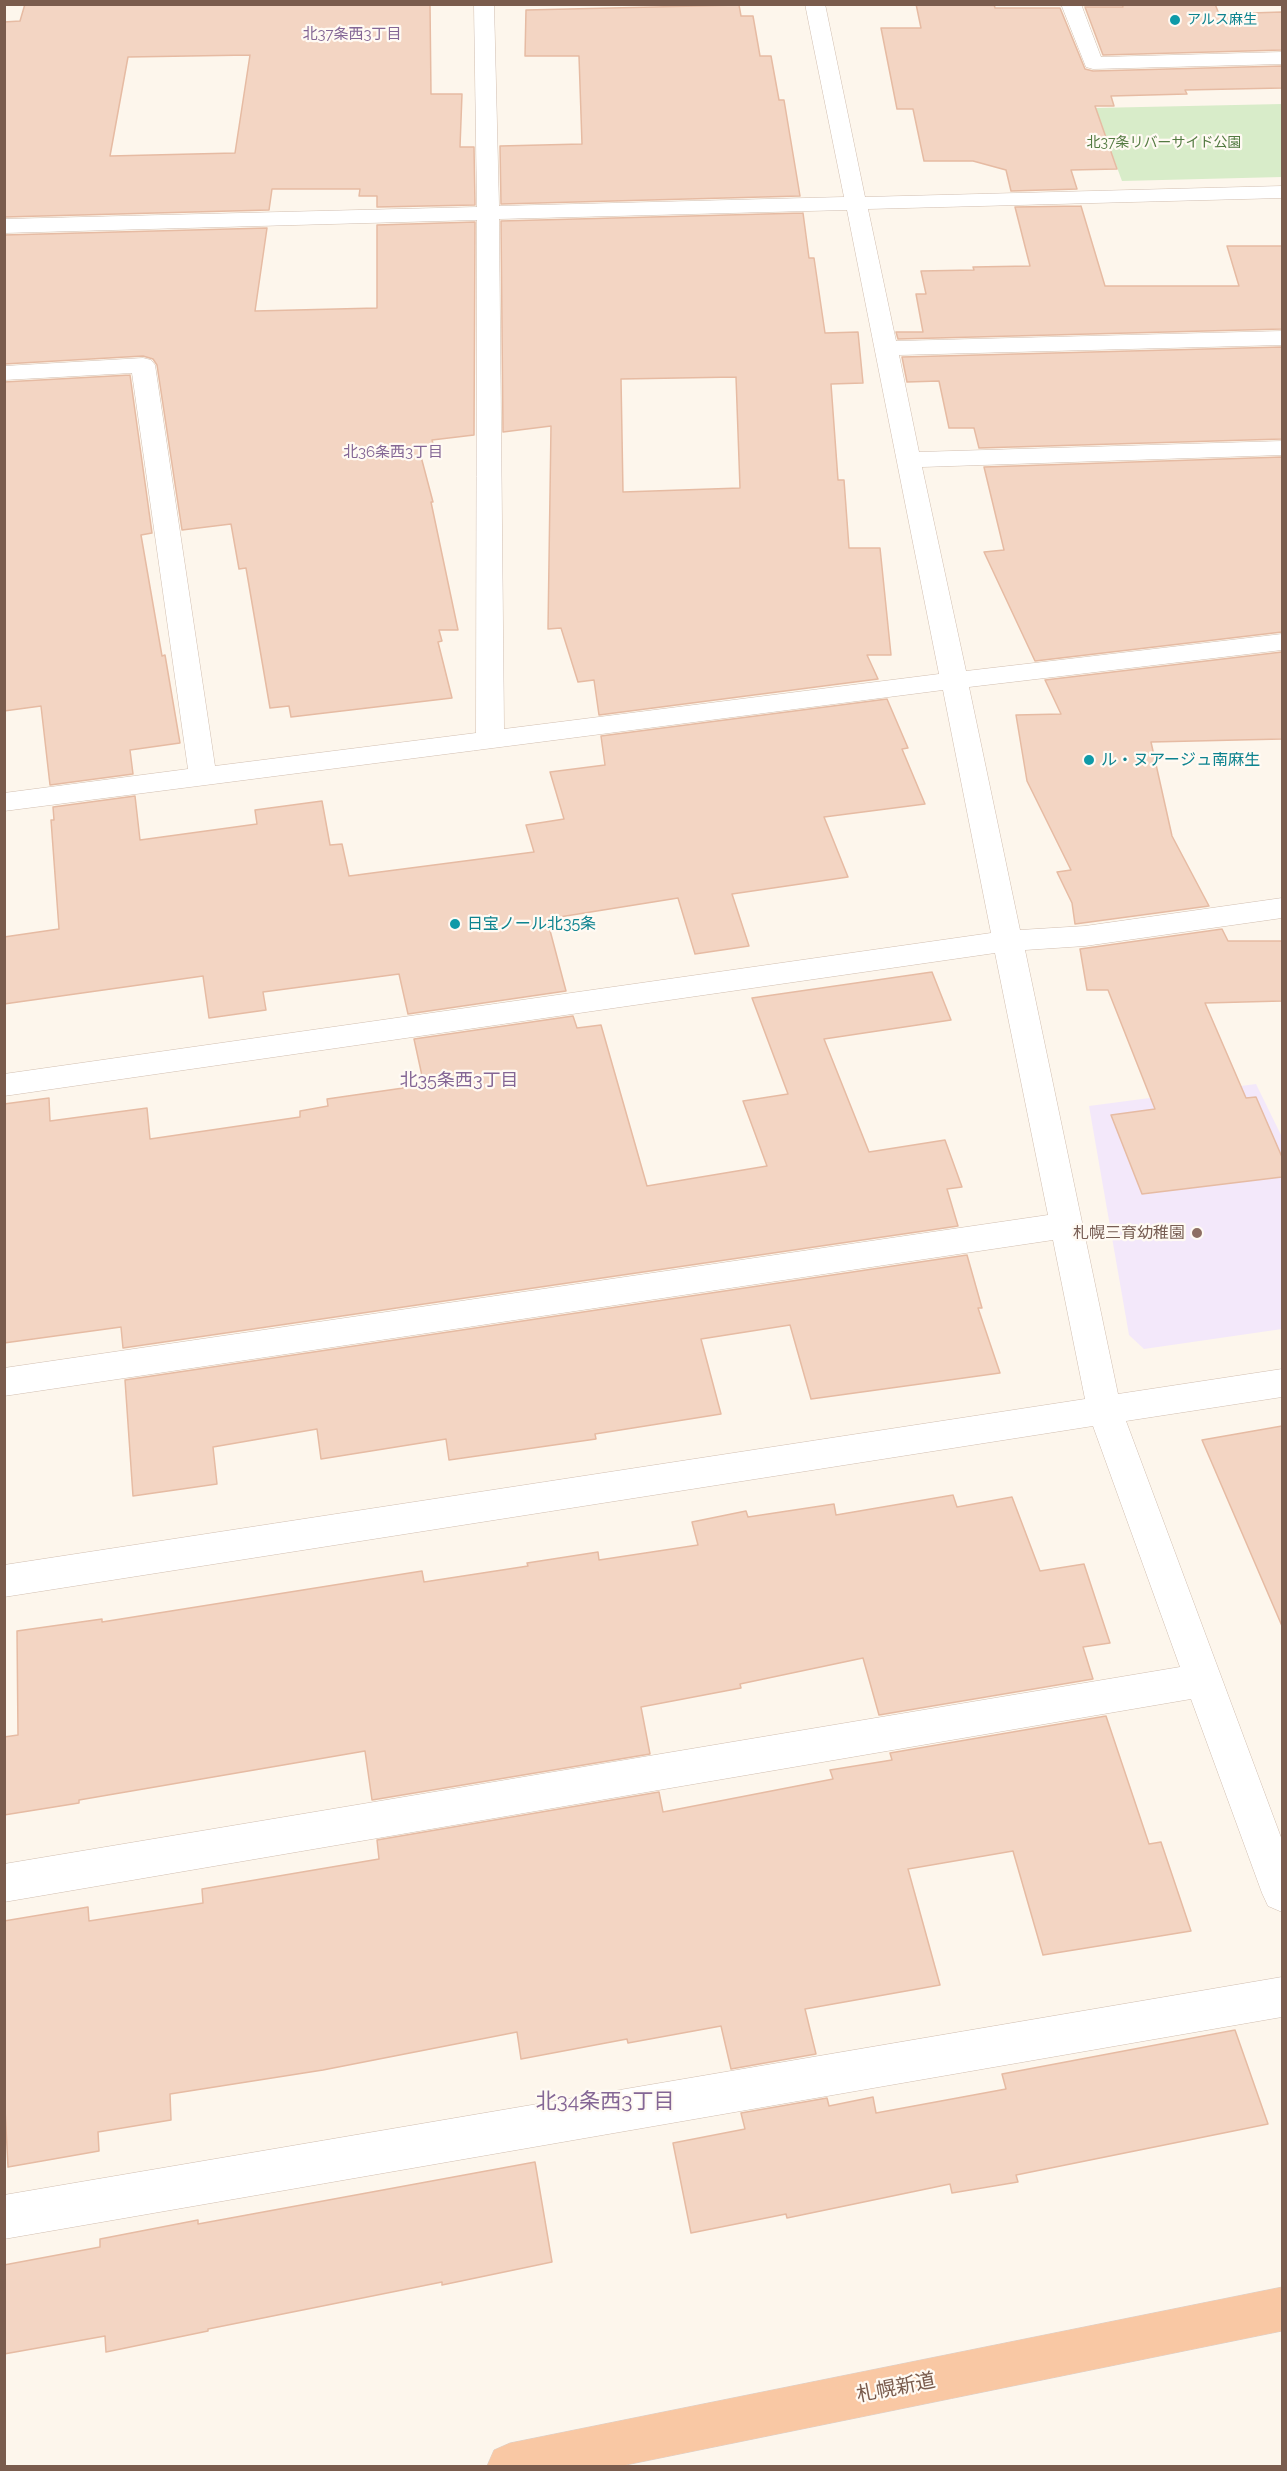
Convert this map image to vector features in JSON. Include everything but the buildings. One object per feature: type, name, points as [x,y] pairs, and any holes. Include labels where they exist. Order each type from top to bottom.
[{"type":"highway","name":"札幌新道","points":[[510,2466],[1282,2309]]},
{"type":"street","points":[[484,4],[488,213],[490,740]]},
{"type":"street","points":[[815,4],[1104,1409],[1282,1893]]},
{"type":"street","points":[[1071,4],[1093,63],[1282,58]]},
{"type":"street","points":[[4,226],[1282,192]]},
{"type":"street","points":[[886,348],[1282,338]]},
{"type":"street","points":[[4,373],[143,365],[203,777]]},
{"type":"street","points":[[909,460],[1282,448]]},
{"type":"street","points":[[4,802],[954,680],[1282,642]]},
{"type":"street","points":[[4,1085],[1007,941],[1085,936],[1282,908]]},
{"type":"street","points":[[4,1383],[1066,1225]]},
{"type":"street","points":[[4,1581],[1282,1383]]},
{"type":"street","points":[[4,1883],[1203,1680]]},
{"type":"street","points":[[4,2217],[1282,1997]]},
{"type":"shaded area","name":"札幌三育幼稚園","points":[[1256,1084],[1282,1137],[1282,1329],[1144,1349],[1129,1335],[1089,1106]]},
{"type":"green space","name":"北37条リバーサイド公園","points":[[1282,104],[1282,177],[1122,181],[1095,108]]},
{"type":"place","name":"アルス麻生","points":[[1175,20]]},
{"type":"place","name":"ル・ヌアージュ南麻生","points":[[1089,760]]},
{"type":"place","name":"日宝ノール北35条","points":[[455,924]]},
{"type":"place","name":"札幌三育幼稚園","points":[[1197,1233]]},
{"type":"district","name":"北37条西3丁目","points":[[352,34]]},
{"type":"district","name":"北36条西3丁目","points":[[393,452]]},
{"type":"district","name":"北35条西3丁目","points":[[459,1081]]},
{"type":"district","name":"北34条西3丁目","points":[[605,2102]]}]
